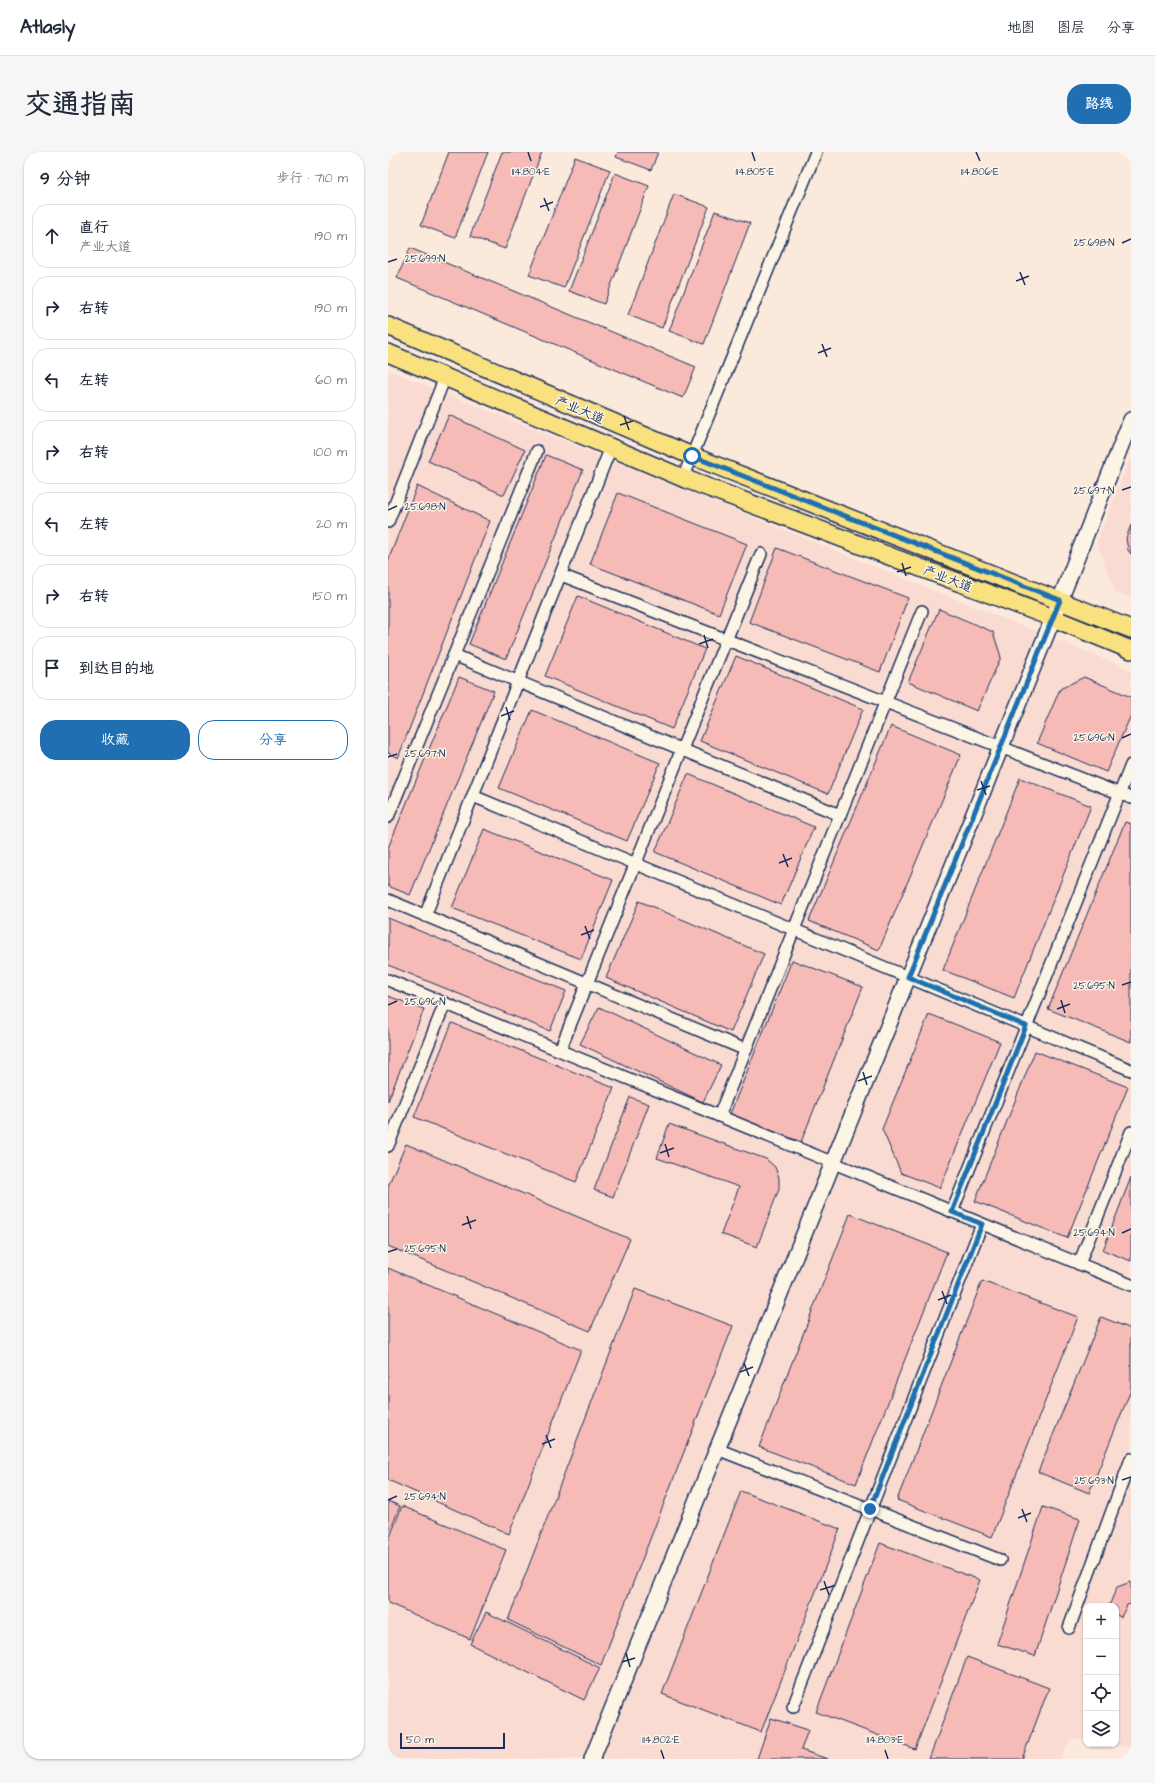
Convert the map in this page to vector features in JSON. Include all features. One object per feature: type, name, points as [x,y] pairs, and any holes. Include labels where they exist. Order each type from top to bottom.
[{"type":"main road","name":"产业大道","points":[[388,326],[692,456],[1131,629]]},
{"type":"main road","name":"产业大道","points":[[388,353],[683,478],[1053,618],[1131,650]]},
{"type":"street","points":[[683,478],[816,152]]},
{"type":"street","points":[[388,522],[444,378]]},
{"type":"street","points":[[592,1759],[1053,618],[1131,420]]},
{"type":"street","points":[[425,916],[611,448]]},
{"type":"street","points":[[388,817],[537,452]]},
{"type":"street","points":[[560,1050],[761,554]]},
{"type":"street","points":[[561,575],[1131,798]]},
{"type":"street","points":[[719,1116],[922,611]]},
{"type":"street","points":[[454,655],[840,815]]},
{"type":"street","points":[[952,1212],[1131,765]]},
{"type":"street","points":[[473,796],[1131,1070]]},
{"type":"street","points":[[388,900],[746,1050]]},
{"type":"street","points":[[388,980],[1131,1285]]},
{"type":"street","points":[[388,1146],[445,1003]]},
{"type":"street","points":[[1079,1264],[1131,1132]]},
{"type":"street","points":[[793,1707],[982,1224]]},
{"type":"street","points":[[717,1449],[1000,1560]]},
{"type":"street","points":[[1069,1628],[1131,1459]]},
{"type":"shaded area","points":[[388,370],[1131,670],[1131,1748],[1119,1746],[1119,1603],[1083,1603],[1083,1740],[1071,1738],[1060,1759],[388,1759]]},
{"type":"shaded area","points":[[1131,455],[1131,598],[1115,592],[1097,542]]},
{"type":"building","points":[[449,152],[488,152],[455,238],[421,225]]},
{"type":"building","points":[[502,152],[542,152],[505,249],[470,236]]},
{"type":"building","points":[[618,152],[658,152],[651,170],[616,157]]},
{"type":"building","points":[[575,157],[610,170],[564,288],[529,275]]},
{"type":"building","points":[[615,173],[649,186],[604,304],[569,291]]},
{"type":"building","points":[[674,194],[709,207],[662,328],[628,315]]},
{"type":"building","points":[[715,211],[750,223],[704,344],[669,331]]},
{"type":"building","points":[[410,248],[696,367],[683,398],[397,278]]},
{"type":"building","points":[[449,415],[525,450],[504,495],[428,461]]},
{"type":"building","points":[[546,455],[583,470],[506,659],[469,644]]},
{"type":"building","points":[[417,486],[490,521],[398,758],[388,753],[388,561]]},
{"type":"building","points":[[618,493],[747,544],[719,614],[590,564]]},
{"type":"building","points":[[1131,525],[1131,554],[1128,550],[1126,538]]},
{"type":"building","points":[[777,548],[908,598],[880,672],[749,622]]},
{"type":"building","points":[[578,596],[705,649],[672,729],[545,676]]},
{"type":"building","points":[[939,609],[993,632],[1001,657],[977,711],[908,682]]},
{"type":"building","points":[[736,656],[863,709],[828,794],[700,741]]},
{"type":"building","points":[[459,677],[494,691],[410,895],[388,886],[388,848]]},
{"type":"building","points":[[1084,677],[1131,697],[1131,715],[1106,772],[1037,743],[1060,689]]},
{"type":"building","points":[[532,710],[660,763],[627,841],[499,788]]},
{"type":"building","points":[[891,726],[961,755],[879,950],[809,921]]},
{"type":"building","points":[[688,774],[814,827],[781,905],[655,852]]},
{"type":"building","points":[[1020,778],[1091,806],[1014,998],[943,970]]},
{"type":"building","points":[[1125,822],[1131,824],[1131,1042],[1048,1009]]},
{"type":"building","points":[[484,829],[613,880],[581,959],[452,908]]},
{"type":"building","points":[[639,901],[764,954],[731,1032],[606,978]]},
{"type":"building","points":[[388,918],[566,991],[550,1031],[388,965]]},
{"type":"building","points":[[792,960],[863,987],[801,1142],[730,1114]]},
{"type":"building","points":[[388,996],[424,1009],[388,1101]]},
{"type":"building","points":[[599,1007],[721,1065],[703,1102],[580,1044]]},
{"type":"building","points":[[929,1014],[1000,1042],[940,1188],[901,1173],[882,1129]]},
{"type":"building","points":[[452,1023],[614,1088],[576,1182],[414,1117]]},
{"type":"building","points":[[1035,1051],[1128,1087],[1067,1238],[975,1201]]},
{"type":"building","points":[[630,1097],[649,1104],[613,1197],[594,1190]]},
{"type":"building","points":[[669,1124],[766,1159],[775,1167],[779,1178],[779,1189],[757,1247],[721,1234],[739,1187],[657,1158]]},
{"type":"building","points":[[406,1144],[630,1239],[590,1331],[388,1246],[388,1186]]},
{"type":"building","points":[[1131,1177],[1131,1261],[1103,1250]]},
{"type":"building","points":[[850,1214],[947,1252],[856,1484],[759,1447]]},
{"type":"building","points":[[388,1268],[581,1350],[509,1534],[388,1480]]},
{"type":"building","points":[[982,1281],[1078,1317],[992,1537],[897,1500]]},
{"type":"building","points":[[635,1289],[733,1326],[601,1665],[508,1620]]},
{"type":"building","points":[[1101,1317],[1129,1328],[1131,1332],[1131,1390],[1089,1493],[1038,1472]]},
{"type":"building","points":[[741,1491],[840,1529],[761,1732],[662,1694]]},
{"type":"building","points":[[388,1501],[400,1506],[388,1535]]},
{"type":"building","points":[[402,1506],[506,1550],[470,1639],[388,1603],[388,1542]]},
{"type":"building","points":[[1043,1507],[1080,1519],[1035,1656],[997,1644]]},
{"type":"building","points":[[880,1543],[980,1580],[915,1749],[816,1712]]},
{"type":"building","points":[[1131,1582],[1131,1604],[1127,1605],[1121,1617],[1119,1616],[1119,1603],[1110,1603],[1117,1587]]},
{"type":"building","points":[[486,1612],[600,1668],[584,1700],[470,1644]]},
{"type":"building","points":[[967,1657],[1049,1688],[1022,1759],[929,1759]]},
{"type":"building","points":[[771,1718],[808,1730],[801,1750],[828,1759],[757,1759]]},
{"type":"route","points":[[692,456],[1060,600],[908,977],[1026,1026],[952,1212],[982,1224],[870,1509]]}]
